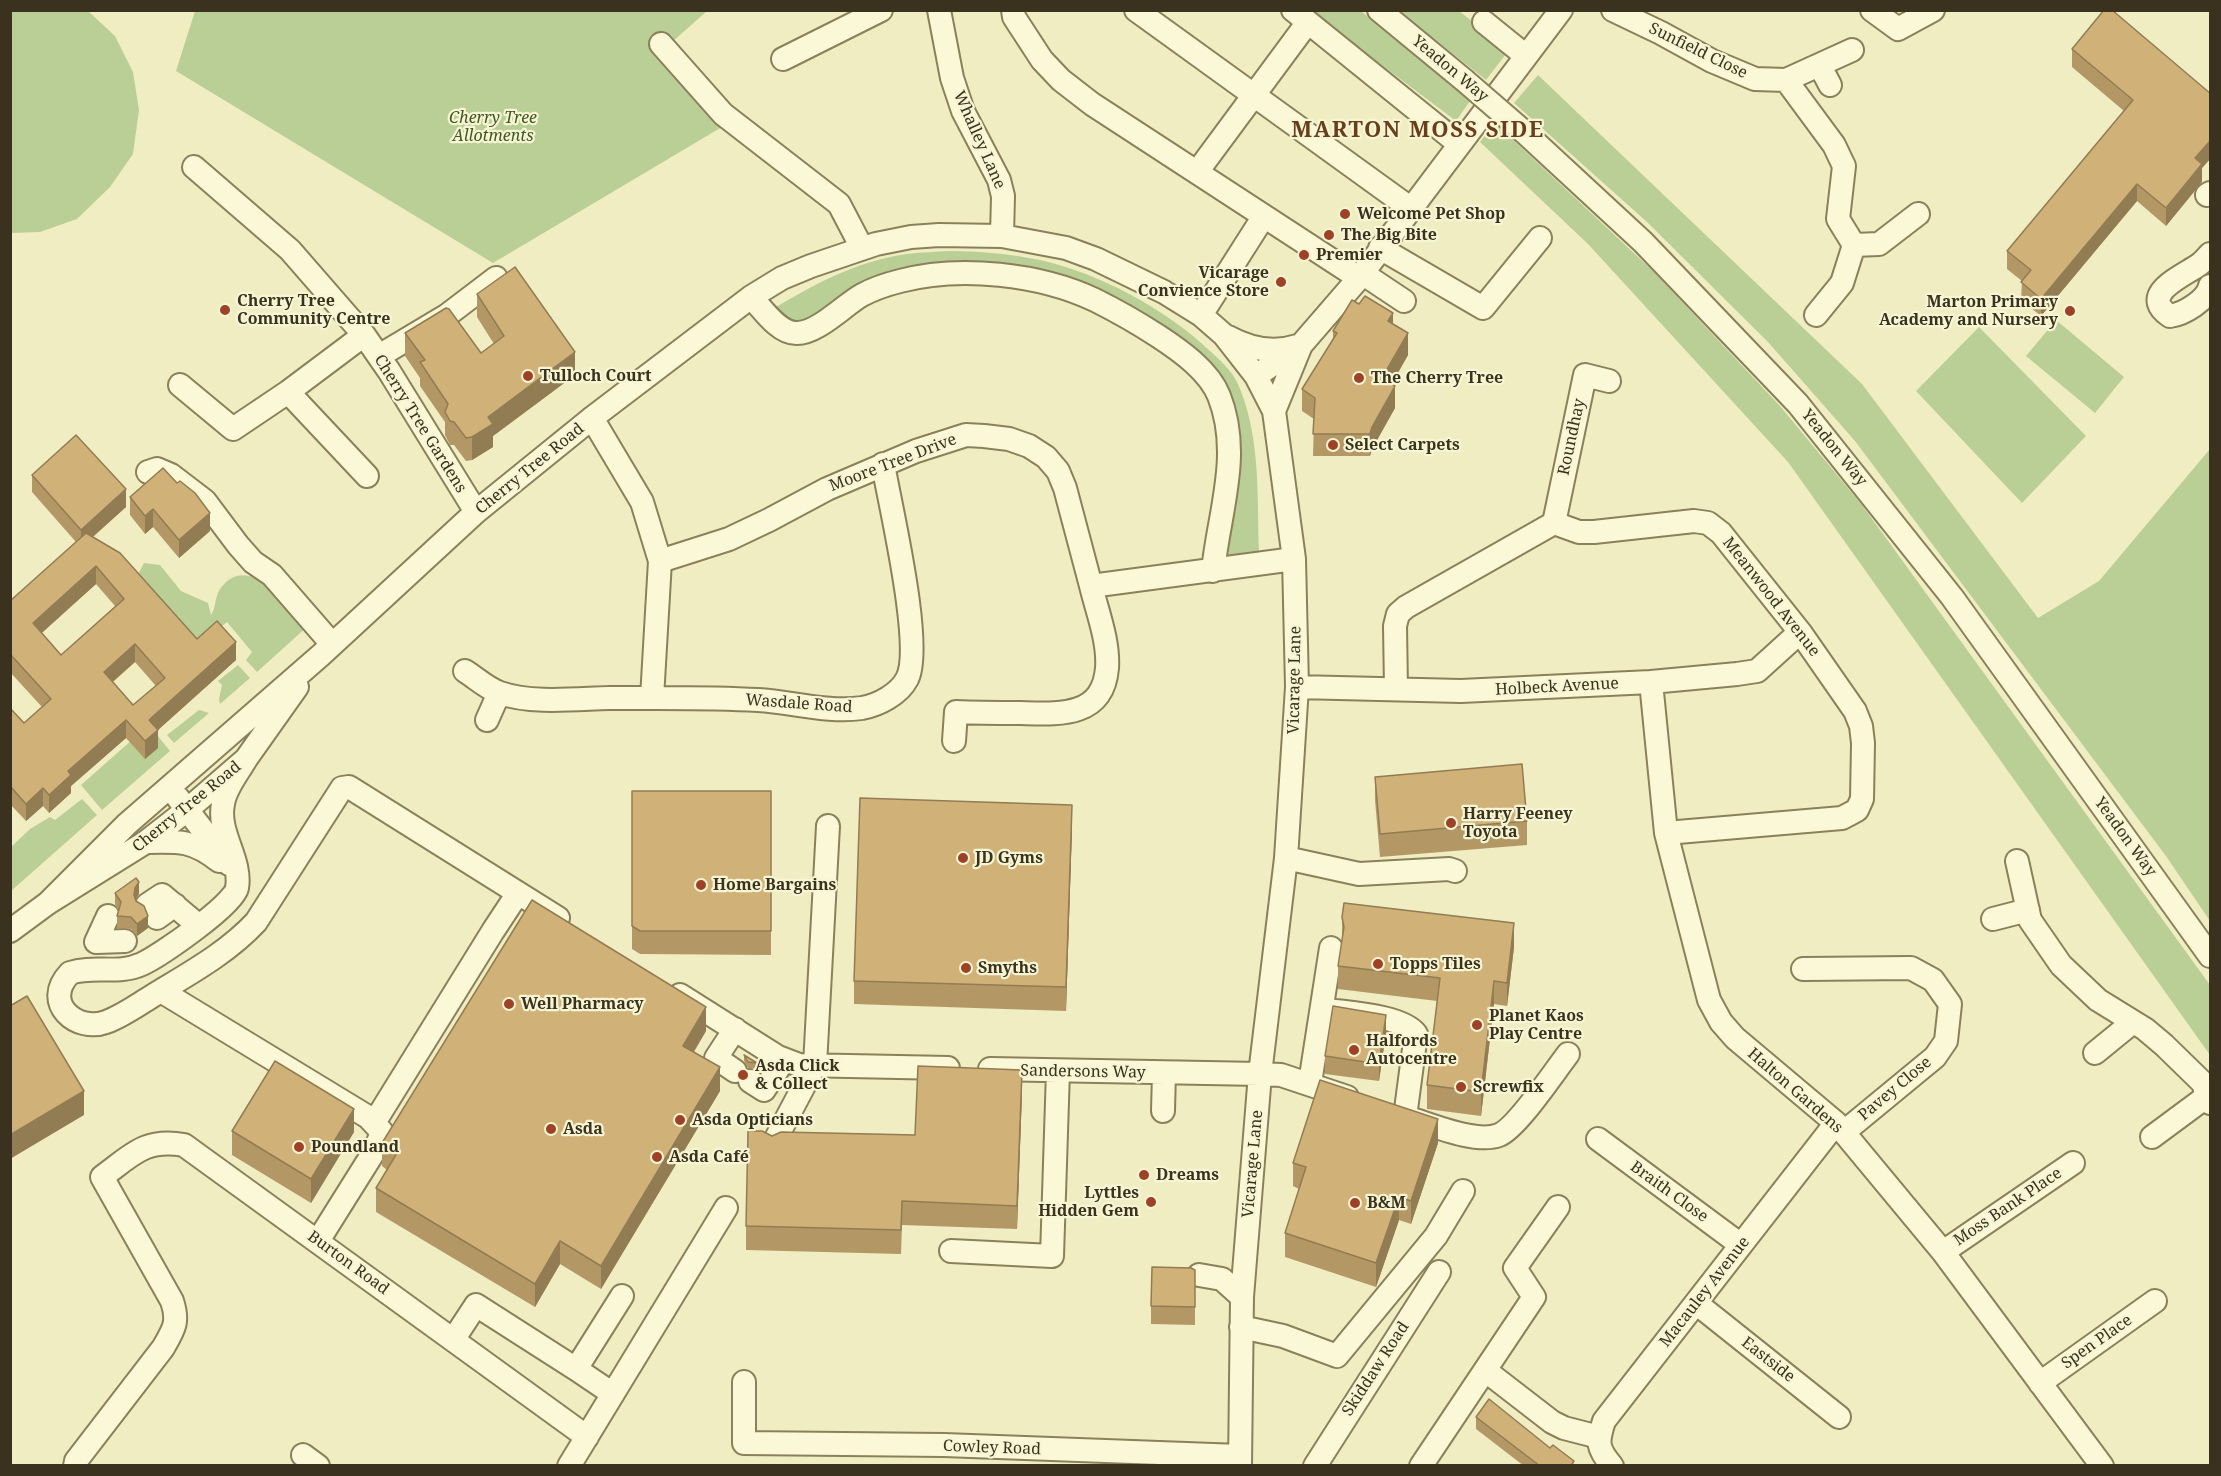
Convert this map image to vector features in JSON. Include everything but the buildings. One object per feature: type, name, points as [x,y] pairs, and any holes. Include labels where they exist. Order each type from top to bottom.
[{"type":"street","points":[[783,59],[881,10]]},
{"type":"street","name":"Whalley Lane","points":[[939,10],[952,78],[963,111],[999,180],[1004,196],[1002,236]]},
{"type":"street","points":[[1013,10],[1018,24],[1042,60],[1061,80],[1092,104],[1264,216],[1404,301]]},
{"type":"street","points":[[1136,10],[1410,208]]},
{"type":"street","name":"Yeadon Way","points":[[1378,10],[1523,131],[1643,242],[1798,404],[1952,597],[2211,956]]},
{"type":"street","points":[[1256,376],[1300,345],[1360,275],[1561,10]]},
{"type":"street","name":"Sunfield Close","points":[[1613,10],[1736,72],[1755,79],[1786,80]]},
{"type":"street","points":[[1872,10],[1890,33],[1933,10]]},
{"type":"street","points":[[1197,172],[1254,95],[1300,16],[1459,144]]},
{"type":"street","points":[[1484,22],[1526,57]]},
{"type":"street","points":[[661,44],[723,114],[839,204],[862,248]]},
{"type":"street","points":[[1816,315],[1842,283],[1854,245],[1838,219],[1844,166],[1834,145],[1786,80],[1825,75],[1852,51]]},
{"type":"street","name":"Cherry Tree Gardens","points":[[194,167],[290,250],[364,335],[476,512]]},
{"type":"street","points":[[1854,245],[1879,244],[1918,214]]},
{"type":"street","points":[[1201,315],[1264,216]]},
{"type":"street","name":"Cherry Tree Road","points":[[48,903],[128,824],[327,650],[476,512],[592,418],[751,297],[782,278],[862,248],[911,237],[1002,236],[1066,248],[1096,259],[1164,292],[1201,315],[1224,335],[1256,376]]},
{"type":"street","points":[[1380,248],[1483,308],[1540,237]]},
{"type":"street","points":[[2210,260],[2201,263],[2168,285],[2162,291],[2158,301],[2162,310],[2170,316],[2194,314],[2211,286]]},
{"type":"street","points":[[751,297],[785,331],[796,333],[815,327],[862,295],[900,281],[937,275],[973,274],[1017,277],[1056,286],[1094,300],[1131,319],[1184,355],[1200,370],[1218,394],[1227,423],[1230,466],[1213,571]]},
{"type":"street","points":[[379,356],[446,316],[496,278]]},
{"type":"street","name":"Cherry Tree Gardens","points":[[180,385],[233,429],[288,392],[364,335]]},
{"type":"street","points":[[1224,335],[1254,348],[1275,350],[1300,345]]},
{"type":"street","points":[[1274,411],[1300,345]]},
{"type":"street","name":"Roundhay","points":[[1554,523],[1585,375],[1609,381]]},
{"type":"street","name":"Vicarage Lane","points":[[1240,1461],[1242,1298],[1260,1074],[1286,858],[1297,687],[1294,560],[1274,411],[1256,376]]},
{"type":"street","points":[[288,392],[367,476]]},
{"type":"street","points":[[592,418],[642,502],[660,561],[652,698]]},
{"type":"street","name":"Moore Tree Drive","points":[[660,561],[729,539],[808,498],[883,464],[948,439],[966,435],[1009,439],[1029,446],[1052,463],[1062,479],[1105,644],[1107,667],[1101,692],[1081,709],[1060,714],[956,712],[954,741]]},
{"type":"street","name":"Wasdale Road","points":[[465,671],[499,693],[540,699],[760,700],[842,709],[865,707],[884,700],[900,689],[911,670],[912,640],[883,464]]},
{"type":"street","points":[[148,472],[157,469],[171,475],[205,501],[253,562],[272,575],[327,650]]},
{"type":"street","name":"Meanwood Avenue","points":[[1554,523],[1579,531],[1594,532],[1694,520],[1708,523],[1721,533],[1800,632],[1855,711],[1861,726],[1862,799],[1857,810],[1842,818],[1666,833]]},
{"type":"street","points":[[1396,688],[1395,626],[1398,614],[1406,607],[1554,523]]},
{"type":"street","points":[[1091,586],[1294,560]]},
{"type":"street","name":"Holbeck Avenue","points":[[1297,687],[1461,691],[1651,682],[1757,671],[1800,632]]},
{"type":"street","name":"Cherry Tree Road","points":[[10,931],[48,903],[146,842],[246,759],[327,650]]},
{"type":"street","name":"Halton Gardens","points":[[1651,682],[1666,833],[1709,1000],[1720,1022],[1735,1038],[1840,1128],[1943,1252],[2102,1466]]},
{"type":"street","points":[[487,720],[499,693]]},
{"type":"street","points":[[246,759],[223,802],[223,825],[237,876],[236,893],[199,926],[141,964],[126,970],[90,970],[70,973],[62,983],[58,995],[59,1002],[65,1011],[79,1021],[92,1024],[104,1023],[161,991],[230,947],[256,922],[342,788],[349,788],[577,931]]},
{"type":"street","points":[[174,784],[232,851]]},
{"type":"street","points":[[192,806],[237,876]]},
{"type":"street","points":[[772,1146],[799,1063],[828,826]]},
{"type":"street","points":[[146,842],[174,842],[203,848],[237,876]]},
{"type":"street","points":[[1286,858],[1359,874],[1449,869],[1455,871]]},
{"type":"street","points":[[2017,861],[2030,920],[2061,964],[2098,1000],[2145,1029],[2204,1084],[2208,1100],[2152,1137]]},
{"type":"street","points":[[374,1123],[518,893]]},
{"type":"street","points":[[156,904],[199,926]]},
{"type":"street","points":[[1993,919],[2028,910]]},
{"type":"street","points":[[90,970],[96,942],[116,928]]},
{"type":"street","points":[[1310,1083],[1331,948]]},
{"type":"street","name":"Pavey Close","points":[[1803,969],[1826,979],[1911,968],[1933,980],[1950,1004],[1947,1041],[1935,1057],[1840,1128]]},
{"type":"street","points":[[664,985],[735,1029],[799,1063]]},
{"type":"street","points":[[161,991],[368,1117],[382,1132],[375,1150],[318,1241]]},
{"type":"street","points":[[1322,1009],[1396,1021],[1416,1034],[1388,1111]]},
{"type":"street","points":[[2095,1053],[2133,1022]]},
{"type":"street","points":[[735,1029],[716,1058],[764,1090],[799,1063]]},
{"type":"street","name":"Sandersons Way","points":[[799,1063],[1281,1076],[1310,1083],[1388,1111],[1474,1136],[1498,1136],[1507,1131],[1568,1054]]},
{"type":"street","points":[[951,1251],[1052,1256],[1058,1071]]},
{"type":"street","points":[[1163,1111],[1164,1073]]},
{"type":"street","name":"Macauley Avenue","points":[[1599,1437],[1604,1421],[1741,1245],[1840,1128]]},
{"type":"street","name":"Braith Close","points":[[1598,1139],[1741,1245]]},
{"type":"street","name":"Burton Road","points":[[75,1466],[83,1452],[163,1348],[174,1328],[177,1315],[172,1301],[102,1177],[138,1150],[153,1143],[169,1142],[184,1146],[586,1437]]},
{"type":"street","name":"Moss Bank Place","points":[[1943,1252],[2073,1163]]},
{"type":"street","points":[[1241,1327],[1283,1336],[1337,1356],[1436,1236],[1463,1191]]},
{"type":"street","points":[[1421,1466],[1534,1297],[1515,1268],[1558,1207]]},
{"type":"street","points":[[569,1466],[726,1208]]},
{"type":"street","name":"Skiddaw Road","points":[[1315,1466],[1438,1272]]},
{"type":"street","points":[[1199,1275],[1222,1279],[1242,1298]]},
{"type":"street","points":[[576,1369],[622,1296]]},
{"type":"street","name":"Spen Place","points":[[2040,1383],[2155,1301]]},
{"type":"street","name":"Eastside","points":[[1696,1303],[1839,1417]]},
{"type":"street","points":[[453,1340],[476,1305],[613,1394]]},
{"type":"street","points":[[1486,1371],[1552,1422],[1564,1428],[1599,1437],[1600,1451],[1612,1466]]},
{"type":"street","name":"Cowley Road","points":[[744,1382],[744,1443],[944,1445],[1240,1461]]},
{"type":"green space","points":[[10,11],[88,11],[115,36],[133,72],[139,110],[133,154],[110,187],[77,219],[40,232],[11,233]]},
{"type":"green space","name":"Cherry Tree Allotments","points":[[195,11],[707,11],[671,43],[727,124],[493,263],[176,71]]},
{"type":"green space","points":[[1310,11],[1361,11],[1470,101],[1456,121]]},
{"type":"green space","points":[[1399,11],[1459,11],[1509,50],[1486,80]]},
{"type":"green space","points":[[1538,75],[1862,384],[2038,618],[2099,581],[2210,449],[2210,921],[2166,856],[1855,441],[1768,342],[1647,222],[1514,103]]},
{"type":"green space","points":[[1495,123],[1652,270],[1780,406],[1862,505],[2210,985],[2210,1055],[1788,462],[1588,244],[1480,142]]},
{"type":"green space","points":[[949,251],[994,253],[1040,260],[1108,283],[1173,321],[1221,362],[1237,382],[1250,423],[1256,466],[1259,552],[1214,557],[1230,466],[1200,370],[1056,286],[900,281],[806,331],[766,313],[817,284],[869,262],[907,254]]},
{"type":"green space","points":[[2056,320],[2124,377],[2095,413],[2026,356]]},
{"type":"green space","points":[[1979,327],[2086,436],[2022,503],[1916,391]]},
{"type":"green space","points":[[144,563],[160,565],[181,591],[208,603],[211,615],[220,589],[231,579],[243,575],[268,585],[309,625],[257,672],[246,660],[252,652],[227,622],[201,643],[193,641],[136,578]]},
{"type":"green space","points":[[238,665],[250,678],[220,704],[222,685],[218,681]]},
{"type":"green space","points":[[199,710],[209,713],[174,743],[167,735]]},
{"type":"green space","points":[[149,725],[170,751],[102,810],[81,785]]},
{"type":"green space","points":[[82,799],[97,815],[11,891],[11,847],[30,829],[50,817],[55,820]]},
{"type":"place","name":"Welcome Pet Shop","points":[[1345,214]]},
{"type":"place","name":"The Big Bite","points":[[1329,235]]},
{"type":"place","name":"Premier","points":[[1304,255]]},
{"type":"place","name":"Vicarage Convience Store","points":[[1281,282]]},
{"type":"place","name":"Cherry Tree Community Centre","points":[[225,310]]},
{"type":"place","name":"Marton Primary Academy and Nursery","points":[[2070,311]]},
{"type":"place","name":"Tulloch Court","points":[[528,376]]},
{"type":"place","name":"The Cherry Tree","points":[[1359,378]]},
{"type":"place","name":"Select Carpets","points":[[1333,445]]},
{"type":"place","name":"Harry Feeney Toyota","points":[[1451,823]]},
{"type":"place","name":"JD Gyms","points":[[963,858]]},
{"type":"place","name":"Home Bargains","points":[[701,885]]},
{"type":"place","name":"Topps Tiles","points":[[1378,964]]},
{"type":"place","name":"Smyths","points":[[966,968]]},
{"type":"place","name":"Well Pharmacy","points":[[509,1004]]},
{"type":"place","name":"Planet Kaos Play Centre","points":[[1477,1025]]},
{"type":"place","name":"Halfords Autocentre","points":[[1354,1050]]},
{"type":"place","name":"Asda Click & Collect","points":[[743,1075]]},
{"type":"place","name":"Screwfix","points":[[1461,1087]]},
{"type":"place","name":"Asda Opticians","points":[[680,1120]]},
{"type":"place","name":"Asda","points":[[551,1129]]},
{"type":"place","name":"Poundland","points":[[299,1147]]},
{"type":"place","name":"Asda Café","points":[[657,1157]]},
{"type":"place","name":"Dreams","points":[[1144,1175]]},
{"type":"place","name":"Lyttles Hidden Gem","points":[[1151,1202]]},
{"type":"place","name":"B&M","points":[[1355,1203]]},
{"type":"district","name":"MARTON MOSS SIDE","points":[[1418,131]]}]
